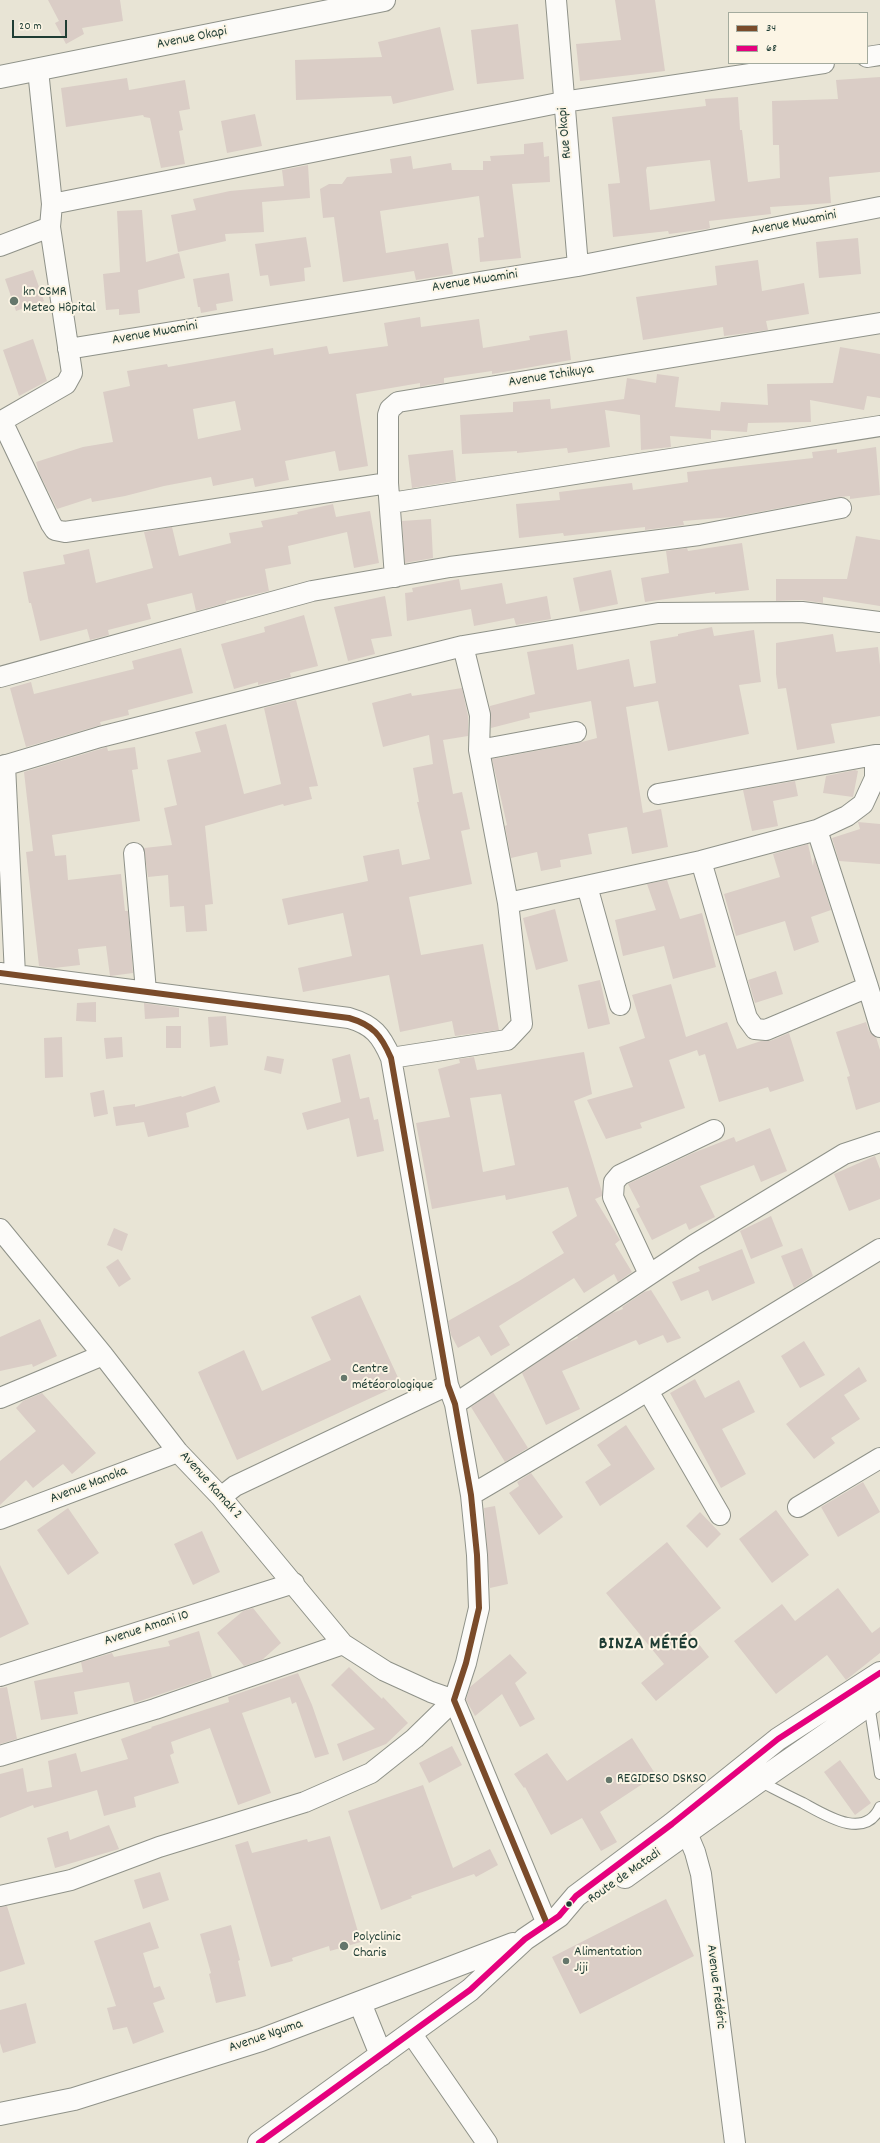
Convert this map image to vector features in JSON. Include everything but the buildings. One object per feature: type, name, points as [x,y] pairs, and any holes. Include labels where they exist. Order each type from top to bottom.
[{"type":"main road","name":"Avenue Okapi","points":[[0,77],[384,0]]},
{"type":"main road","name":"Route de Matadi","points":[[553,1920],[576,1896],[672,1824],[778,1739],[880,1673]]},
{"type":"main road","name":"Route de Matadi","points":[[553,1920],[576,1911],[759,1780],[874,1701]]},
{"type":"main road","points":[[834,1702],[847,1719]]},
{"type":"main road","points":[[259,2143],[470,1990],[526,1939],[553,1920]]},
{"type":"main road","name":"Avenue Nguma","points":[[0,2114],[89,2094],[261,2040],[526,1939]]},
{"type":"main road","points":[[360,2003],[381,2055]]},
{"type":"street","name":"Rue Okapi","points":[[556,0],[563,102],[578,266]]},
{"type":"street","points":[[868,57],[880,55]]},
{"type":"street","points":[[52,204],[563,102],[817,64]]},
{"type":"street","points":[[38,70],[52,204],[50,227],[72,373],[66,384],[1,422],[55,530],[65,532],[388,483]]},
{"type":"street","name":"Avenue Mwamini","points":[[68,349],[578,266],[880,207]]},
{"type":"street","points":[[0,246],[50,227]]},
{"type":"street","name":"Avenue Tchikuya","points":[[394,577],[391,502],[388,483],[388,415],[390,409],[398,402],[880,323]]},
{"type":"street","points":[[391,502],[880,426]]},
{"type":"street","points":[[0,677],[312,591],[450,567],[699,535],[841,508]]},
{"type":"street","points":[[0,1896],[71,1880],[159,1847],[305,1802],[371,1773],[415,1738],[454,1700],[466,1663],[479,1608],[477,1555],[471,1496],[455,1404],[448,1385],[391,1058],[379,1035],[366,1023],[349,1018],[7,974],[2,766],[100,737],[463,646],[658,613],[802,612],[880,622]]},
{"type":"street","points":[[391,1058],[507,1040],[522,1024],[508,903],[479,750],[480,715],[463,646]]},
{"type":"street","points":[[479,750],[576,732]]},
{"type":"street","points":[[508,903],[700,861],[817,830],[847,816],[863,804],[875,778],[878,755],[658,794]]},
{"type":"street","points":[[817,830],[880,1027]]},
{"type":"street","points":[[134,853],[146,991]]},
{"type":"street","points":[[700,861],[746,1018],[755,1029],[766,1030],[868,987]]},
{"type":"street","points":[[587,886],[620,1005]]},
{"type":"street","points":[[649,1274],[613,1197],[614,1182],[620,1175],[714,1130]]},
{"type":"street","points":[[455,1404],[694,1245],[844,1154],[880,1142]]},
{"type":"street","name":"Avenue Kamak 2","points":[[4,1240],[103,1355],[178,1452],[221,1497],[294,1583],[343,1644],[386,1671],[431,1692],[454,1700]]},
{"type":"street","points":[[471,1496],[648,1391],[880,1249]]},
{"type":"street","points":[[0,1398],[103,1355]]},
{"type":"street","points":[[221,1497],[235,1486],[448,1385]]},
{"type":"street","points":[[648,1391],[720,1515]]},
{"type":"street","name":"Avenue Manoka","points":[[0,1519],[178,1452]]},
{"type":"street","points":[[798,1507],[880,1458]]},
{"type":"street","name":"Avenue Amani 10","points":[[0,1676],[294,1583]]},
{"type":"street","points":[[0,1756],[154,1709],[343,1644]]},
{"type":"street","points":[[454,1700],[553,1920]]},
{"type":"street","name":"Avenue Frédéric","points":[[687,1833],[695,1852],[701,1874],[735,2143]]},
{"type":"street","points":[[410,2033],[487,2143]]},
{"type":"lane","points":[[874,1701],[880,1774]]},
{"type":"lane","points":[[759,1780],[837,1821],[854,1824],[865,1823],[876,1815],[880,1807]]},
{"type":"transit line","name":"34","points":[[0,973],[349,1018],[370,1028],[384,1043],[391,1058],[448,1385],[455,1404],[471,1495],[477,1555],[479,1608],[466,1663],[454,1700],[547,1924]]},
{"type":"transit line","name":"68","points":[[259,2143],[470,1990],[525,1939],[559,1916],[576,1896],[672,1824],[778,1739],[880,1673]]},
{"type":"place","name":"kn CSMR Meteo Hôpital","points":[[14,301]]},
{"type":"place","name":"Centre météorologique","points":[[344,1378]]},
{"type":"place","name":"REGIDESO DSKSO","points":[[609,1780]]},
{"type":"place","name":"Polyclinic Charis","points":[[344,1946]]},
{"type":"place","name":"Alimentation Jiji","points":[[566,1961]]},
{"type":"district","name":"BINZA MÉTÉO","points":[[649,1646]]}]
